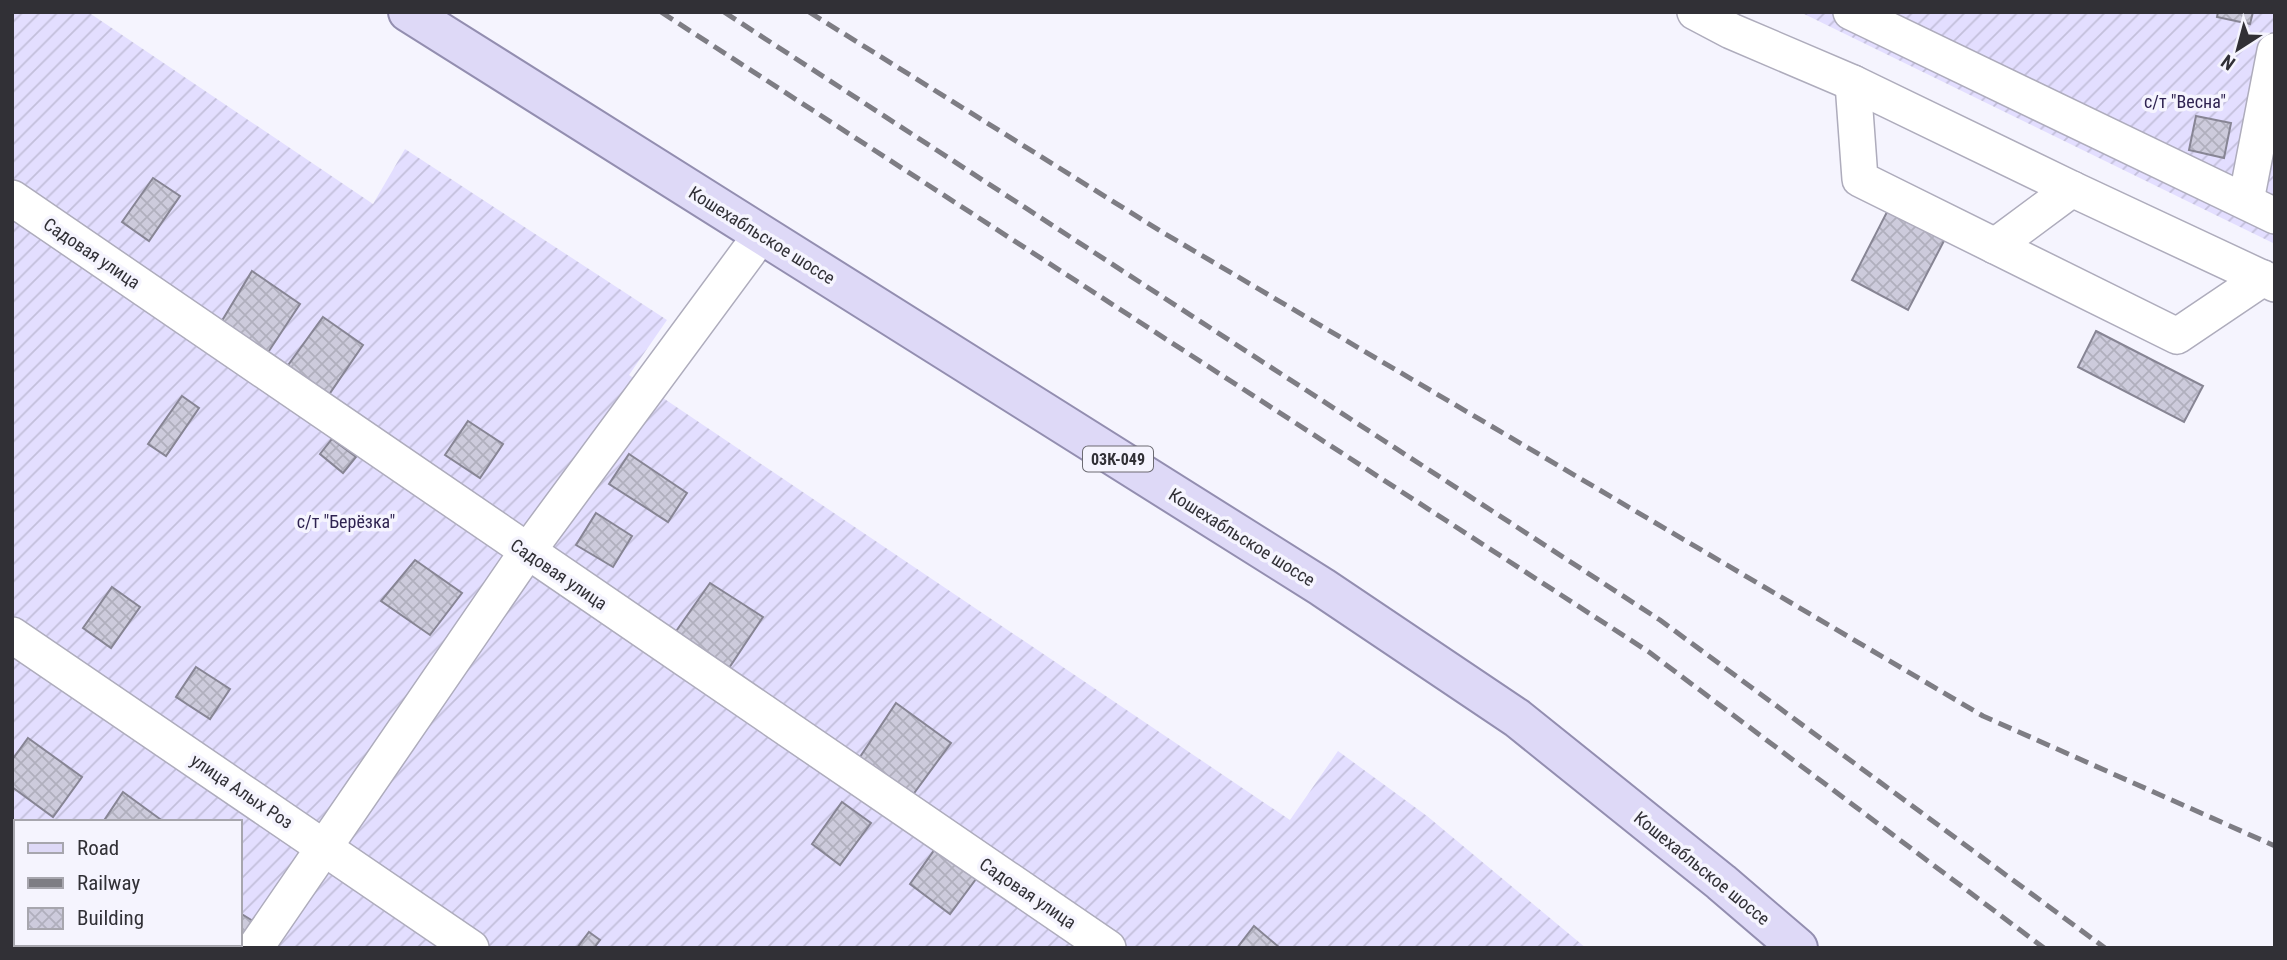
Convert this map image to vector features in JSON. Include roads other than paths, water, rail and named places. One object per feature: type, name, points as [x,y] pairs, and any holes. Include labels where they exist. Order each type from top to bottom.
[{"type":"main road","name":"Кошехабльское шоссе","points":[[408,12],[1322,587],[1517,719],[1798,948]]},
{"type":"street","points":[[1695,12],[1731,31],[1853,83],[2269,281]]},
{"type":"street","points":[[1850,12],[1911,26],[2260,209],[2275,51]]},
{"type":"street","points":[[1853,83],[1860,179],[2177,336],[2269,281]]},
{"type":"street","points":[[1994,246],[2072,189]]},
{"type":"street","name":"Садовая улица","points":[[12,198],[1108,948]]},
{"type":"street","points":[[254,948],[527,552],[761,234]]},
{"type":"street","name":"улица Алых Роз","points":[[12,635],[471,948]]},
{"type":"railway","points":[[661,12],[1649,652],[2044,948]]},
{"type":"railway","points":[[724,12],[1660,620],[2105,948]]},
{"type":"railway","points":[[809,12],[1162,232],[1983,716],[2275,846]]},
{"type":"park label","name":"с/т \"Весна\"","points":[[2185,101]]},
{"type":"park label","name":"с/т \"Берёзка\"","points":[[346,521]]}]
